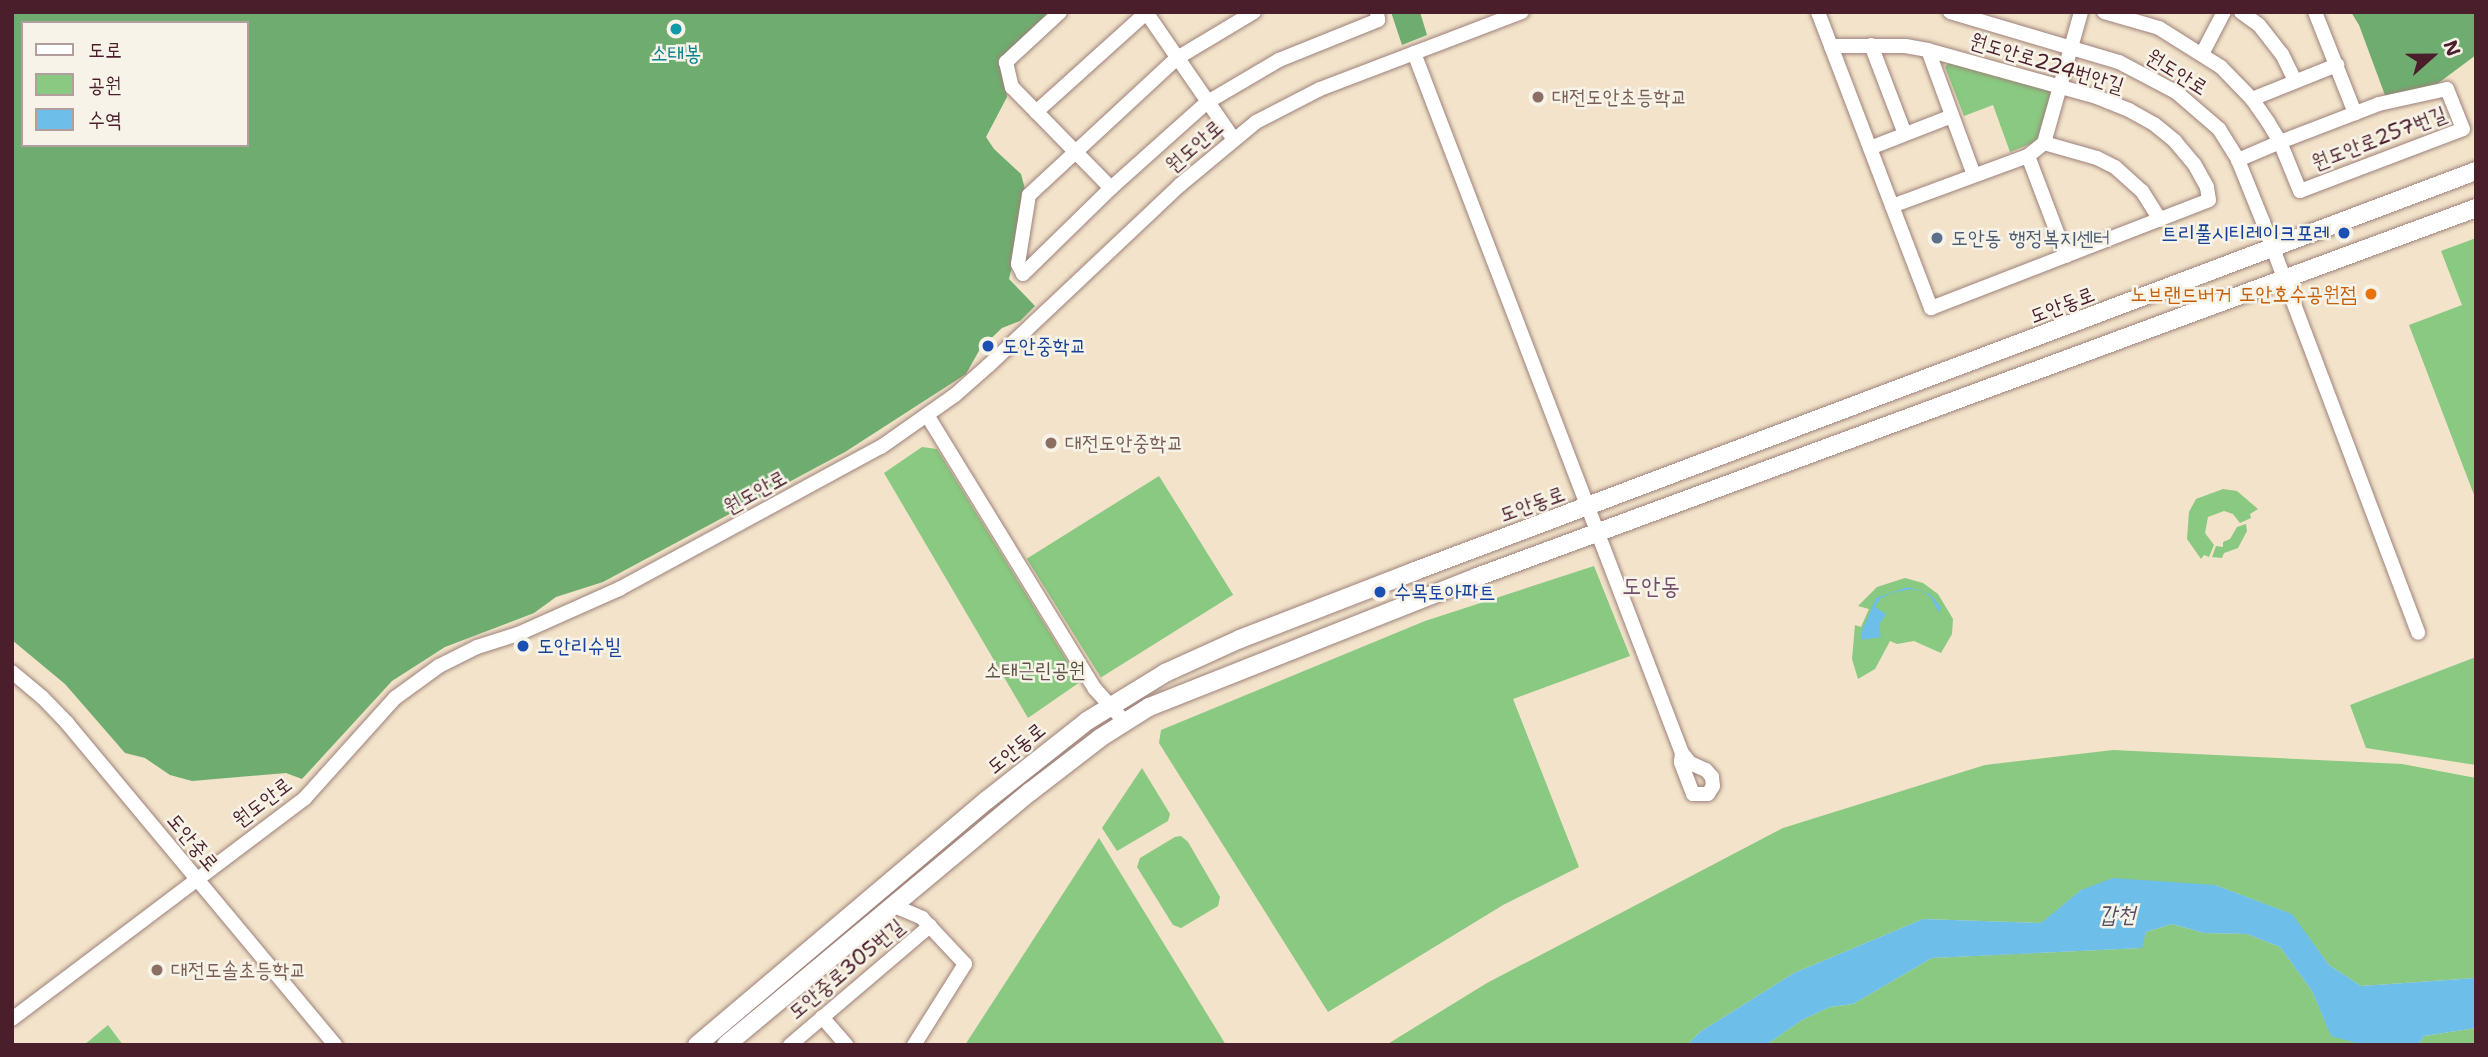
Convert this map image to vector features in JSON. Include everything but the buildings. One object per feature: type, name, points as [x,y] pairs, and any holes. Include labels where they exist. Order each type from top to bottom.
[{"type":"main road","name":"도안동로","points":[[697,1045],[987,800],[1109,706],[1165,673],[1240,639],[2476,171]]},
{"type":"main road","name":"도안동로","points":[[726,1045],[892,905],[1077,755],[1125,722],[1194,687],[1597,534],[2476,208]]},
{"type":"street","points":[[1060,12],[1006,62],[1012,87],[1111,188]]},
{"type":"street","points":[[1036,112],[1146,12],[1206,103],[1233,138]]},
{"type":"street","points":[[1254,12],[1177,58],[1029,195],[1018,264],[1023,274],[1111,188],[1206,103],[1279,60],[1377,16]]},
{"type":"street","name":"원도안로","points":[[12,1020],[305,798],[395,698],[439,666],[630,584],[881,447],[928,415],[989,365],[1233,138],[1256,122],[1304,96],[1522,12]]},
{"type":"street","points":[[1818,12],[1931,308],[2160,220],[2142,191],[2115,167],[2097,158],[2044,143]]},
{"type":"street","name":"원도안로","points":[[1950,12],[2119,62],[2176,92],[2219,129],[2238,160],[2286,278]]},
{"type":"street","points":[[1892,206],[2028,156],[2044,143],[2081,12]]},
{"type":"street","points":[[2105,12],[2159,28],[2221,67],[2252,99],[2280,142]]},
{"type":"street","points":[[2202,54],[2224,12]]},
{"type":"street","points":[[2241,12],[2259,25],[2282,54],[2295,81]]},
{"type":"street","points":[[2315,12],[2355,113]]},
{"type":"street","points":[[1871,45],[1905,134]]},
{"type":"street","name":"원도안로224번안길","points":[[1831,46],[1871,45],[1928,50],[2097,97],[2154,124],[2175,141],[2194,164],[2207,187],[2210,200],[2160,220]]},
{"type":"street","points":[[1928,50],[1974,175]]},
{"type":"street","points":[[1414,53],[1682,753]]},
{"type":"street","points":[[2252,99],[2337,65]]},
{"type":"street","name":"원도안로257번길","points":[[2238,160],[2280,142],[2391,100],[2447,89],[2463,129],[2300,191],[2280,142]]},
{"type":"street","points":[[1870,148],[1952,116]]},
{"type":"street","points":[[2028,156],[2067,256]]},
{"type":"street","points":[[2286,278],[2418,633]]},
{"type":"street","points":[[928,415],[1095,689],[1125,722]]},
{"type":"street","name":"도안중로","points":[[12,672],[67,723],[335,1045]]},
{"type":"street","points":[[915,886],[926,922]]},
{"type":"street","points":[[892,905],[926,922],[965,964],[914,1045]]},
{"type":"street","name":"도안중로305번길","points":[[790,1045],[926,922]]},
{"type":"street","points":[[822,1017],[846,1045]]},
{"type":"green space","points":[[12,12],[1060,12],[1005,61],[1007,97],[986,137],[994,149],[1021,174],[1025,189],[1021,231],[1009,279],[1035,306],[1020,321],[1002,328],[980,349],[966,374],[845,452],[603,582],[556,597],[534,613],[445,647],[392,681],[302,779],[286,773],[192,781],[170,775],[145,758],[125,753],[65,684],[12,640]]},
{"type":"green space","points":[[1391,12],[1420,12],[1427,35],[1402,45]]},
{"type":"green space","points":[[2351,12],[2476,12],[2476,55],[2429,90],[2386,98],[2359,25]]},
{"type":"green space","points":[[1950,61],[2047,88],[2052,93],[2038,141],[2010,152],[1993,105],[1964,116],[1945,67]]},
{"type":"green space","points":[[2476,238],[2476,500],[2409,325],[2462,305],[2441,251]]},
{"type":"green space","name":"소태근린공원","points":[[922,447],[937,449],[1080,682],[1028,718],[884,473]]},
{"type":"green space","points":[[1159,476],[1233,595],[1101,677],[1027,559]]},
{"type":"green space","points":[[2223,489],[2237,491],[2258,509],[2250,514],[2251,518],[2240,523],[2233,514],[2224,511],[2208,517],[2205,533],[2214,545],[2209,557],[2204,555],[2201,559],[2187,539],[2189,512],[2196,499]]},
{"type":"green space","points":[[2246,524],[2247,531],[2238,548],[2224,553],[2222,558],[2212,557],[2216,546],[2223,547],[2223,542],[2230,539],[2237,527]]},
{"type":"green space","points":[[1594,566],[1630,656],[1513,699],[1579,867],[1503,905],[1328,1012],[1159,743],[1161,730],[1425,621]]},
{"type":"green space","points":[[1905,578],[1923,583],[1938,594],[1953,619],[1952,634],[1941,653],[1914,641],[1897,644],[1890,641],[1875,669],[1858,679],[1852,659],[1855,625],[1861,627],[1869,609],[1858,606],[1877,587]]},
{"type":"green space","points":[[2476,657],[2476,765],[2366,748],[2350,705]]},
{"type":"green space","points":[[2113,750],[2402,764],[2476,778],[2476,978],[2361,986],[2329,965],[2291,914],[2215,885],[2081,890],[2042,923],[1923,919],[1794,973],[1700,1032],[1687,1045],[1386,1045],[1487,983],[1783,828],[1985,765]]},
{"type":"green space","points":[[1142,768],[1170,814],[1168,821],[1117,851],[1102,828]]},
{"type":"green space","points":[[1181,836],[1188,842],[1220,897],[1218,906],[1181,928],[1173,925],[1137,867],[1140,858]]},
{"type":"green space","points":[[1099,838],[1226,1045],[965,1045]]},
{"type":"green space","points":[[2172,924],[2204,933],[2247,934],[2280,947],[2312,991],[2331,1035],[2363,1045],[1766,1045],[1802,1020],[1830,1007],[1853,1004],[1932,958],[2141,948],[2146,932]]},
{"type":"green space","points":[[108,1025],[123,1045],[84,1045]]},
{"type":"green space","points":[[2476,1028],[2476,1045],[2418,1045],[2424,1036]]},
{"type":"water","points":[[1908,587],[1930,594],[1941,607],[1939,613],[1930,596],[1923,592],[1911,589],[1892,593],[1881,598],[1875,607],[1886,614],[1879,625],[1881,637],[1862,640],[1861,633],[1876,598]]},
{"type":"water","name":"갑천","points":[[2113,878],[2215,885],[2292,914],[2329,965],[2361,986],[2476,978],[2476,1028],[2424,1036],[2418,1045],[2363,1045],[2331,1036],[2312,991],[2280,947],[2247,934],[2204,933],[2172,924],[2146,932],[2142,948],[1932,958],[1853,1004],[1830,1007],[1802,1020],[1766,1045],[1687,1045],[1700,1032],[1794,973],[1923,919],[2041,923],[2081,890]]},
{"type":"place","name":"소태봉","points":[[676,29]]},
{"type":"place","name":"대전도안초등학교","points":[[1538,97]]},
{"type":"place","name":"트리풀시티레이크포레","points":[[2344,233]]},
{"type":"place","name":"도안동 행정복지센터","points":[[1937,238]]},
{"type":"place","name":"노브랜드버거 도안호수공원점","points":[[2371,294]]},
{"type":"place","name":"도안중학교","points":[[988,346]]},
{"type":"place","name":"대전도안중학교","points":[[1051,443]]},
{"type":"place","name":"수목토아파트","points":[[1380,592]]},
{"type":"place","name":"도안리슈빌","points":[[523,646]]},
{"type":"place","name":"대전도솔초등학교","points":[[157,970]]},
{"type":"district","name":"도안동","points":[[1651,587]]}]
